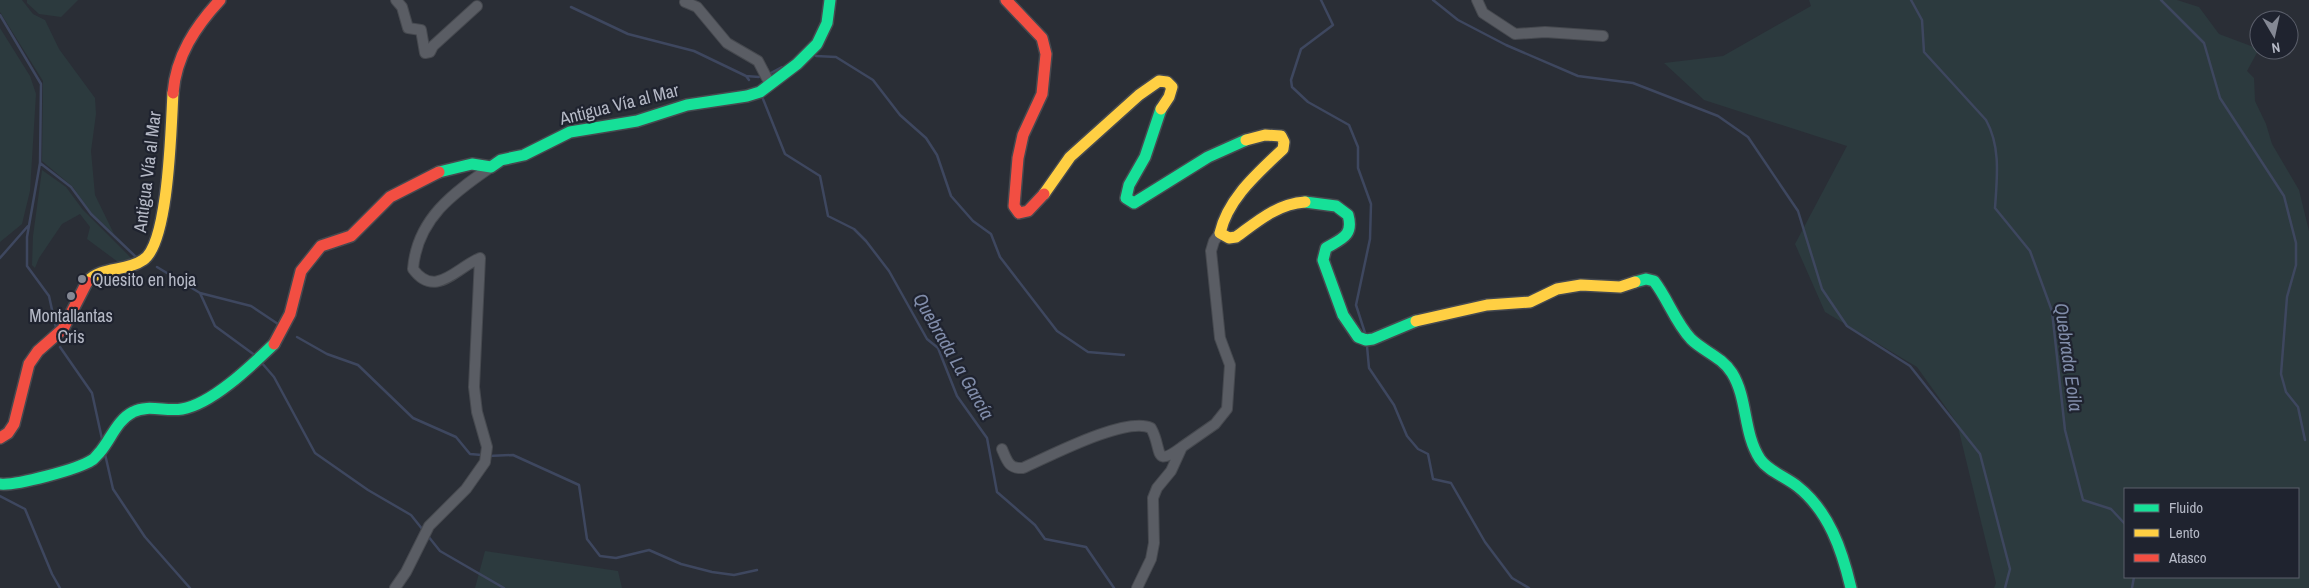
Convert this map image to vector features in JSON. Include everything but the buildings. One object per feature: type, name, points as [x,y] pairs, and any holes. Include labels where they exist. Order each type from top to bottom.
[{"type":"street","name":"Antigua Vía al Mar","points":[[0,438],[10,432],[17,419],[22,382],[30,361],[62,330],[90,280],[148,258],[156,246],[166,183],[173,84],[177,68],[190,39],[208,12],[220,0]]},
{"type":"street","points":[[396,0],[402,7],[408,28],[421,30],[425,53],[430,52],[477,6]]},
{"type":"street","name":"Antigua Vía al Mar","points":[[491,168],[501,160],[524,155],[570,132],[637,120],[687,105],[747,96],[760,92],[797,64],[817,44],[827,23],[830,0]]},
{"type":"street","points":[[1002,449],[1009,466],[1015,469],[1024,468],[1092,438],[1134,424],[1145,425],[1151,428],[1160,454],[1163,457],[1168,457],[1215,424],[1227,409],[1230,365],[1220,338],[1211,252],[1214,241],[1220,233],[1221,226],[1232,206],[1246,186],[1283,150],[1284,142],[1281,136],[1274,134],[1238,142],[1202,161],[1140,201],[1129,202],[1126,198],[1126,191],[1144,161],[1152,128],[1160,110],[1171,95],[1172,87],[1167,82],[1159,81],[1139,95],[1070,157],[1048,190],[1028,211],[1019,213],[1015,209],[1018,158],[1024,135],[1042,94],[1046,54],[1042,38],[1006,0]]},
{"type":"street","points":[[1477,0],[1483,13],[1515,34],[1545,32],[1603,36]]},
{"type":"street","points":[[685,2],[697,7],[727,43],[758,61],[770,84]]},
{"type":"street","points":[[0,484],[22,482],[59,473],[91,461],[101,451],[120,422],[130,413],[140,408],[178,410],[194,407],[260,358],[278,341],[285,329],[301,271],[321,246],[351,236],[390,197],[435,173],[472,164],[491,168]]},
{"type":"street","points":[[395,588],[406,572],[429,526],[466,489],[485,462],[487,447],[477,412],[474,387],[480,258],[439,283],[431,283],[419,277],[413,269],[414,255],[423,232],[446,200],[491,168]]},
{"type":"street","points":[[1220,233],[1229,238],[1236,237],[1277,208],[1293,203],[1312,202],[1342,208],[1350,217],[1350,228],[1344,237],[1326,248],[1323,260],[1334,285],[1343,315],[1358,337],[1366,340],[1373,339],[1408,323],[1486,305],[1530,302],[1550,292],[1570,287],[1590,284],[1620,287],[1646,279],[1654,281],[1691,339],[1722,361],[1731,372],[1746,412],[1751,438],[1761,461],[1773,471],[1792,481],[1819,508],[1830,525],[1846,562],[1851,588]]},
{"type":"street","points":[[1138,588],[1151,559],[1154,543],[1153,498],[1157,488],[1178,461],[1182,447]]},
{"type":"shaded area","points":[[0,0],[22,0],[33,14],[45,20],[59,49],[95,98],[96,114],[91,151],[95,195],[114,234],[90,212],[73,187],[42,161],[43,81],[0,12]]},
{"type":"shaded area","points":[[27,0],[78,0],[61,17],[39,14],[27,3]]},
{"type":"shaded area","points":[[1809,0],[2177,0],[2199,7],[2219,34],[2249,45],[2249,60],[2253,60],[2247,71],[2254,78],[2255,101],[2266,124],[2272,144],[2299,190],[2309,231],[2309,588],[1994,588],[1996,583],[1957,423],[1917,367],[1825,312],[1795,244],[1847,146],[1704,100],[1664,63],[1723,56],[1811,6]]},
{"type":"shaded area","points":[[0,28],[30,76],[36,94],[30,191],[22,224],[0,242]]},
{"type":"shaded area","points":[[42,170],[66,187],[83,210],[132,259],[118,262],[87,239],[90,227],[80,214],[62,224],[39,258],[35,268],[32,265],[33,236]]},
{"type":"shaded area","points":[[485,551],[618,571],[622,588],[475,588]]},
{"type":"waterway","points":[[1321,0],[1333,25],[1301,49],[1291,80],[1292,87],[1308,102],[1349,125],[1358,147],[1358,168],[1371,204],[1370,239],[1356,305],[1365,333]]},
{"type":"waterway","points":[[1433,0],[1458,20],[1506,45],[1578,76],[1633,83],[1718,116],[1748,137],[1798,211],[1822,289],[1847,326],[1910,366],[1980,454],[2010,569],[2005,588]]},
{"type":"waterway","name":"Quebrada Eoila","points":[[1911,0],[1922,20],[1924,52],[1986,120],[1991,130],[1997,163],[1995,208],[2030,251],[2052,311],[2065,430],[2083,500],[2111,509],[2124,523]]},
{"type":"waterway","points":[[2161,0],[2204,43],[2220,98],[2284,196],[2296,243],[2296,265],[2287,297],[2281,374],[2286,392],[2298,407],[2305,440]]},
{"type":"waterway","points":[[571,7],[628,34],[694,51],[746,76],[759,77]]},
{"type":"waterway","points":[[0,15],[41,84],[40,163],[27,237],[27,266],[49,296],[56,328]]},
{"type":"waterway","points":[[816,56],[836,57],[873,80],[900,115],[926,138],[937,155],[951,196],[973,221],[991,234],[1000,257],[1057,331],[1088,352],[1124,355]]},
{"type":"waterway","points":[[769,74],[782,67]]},
{"type":"waterway","name":"Quebrada La García","points":[[746,76],[749,80]]},
{"type":"waterway","name":"Quebrada La García","points":[[763,99],[785,154],[820,176],[828,216],[854,229],[866,241],[889,271],[927,339],[938,348],[957,396],[987,438],[997,492],[1035,525],[1045,539],[1086,547],[1114,588]]},
{"type":"waterway","points":[[40,163],[71,187],[91,214],[136,257]]},
{"type":"waterway","points":[[0,258],[28,226]]},
{"type":"waterway","points":[[157,267],[200,293],[215,326],[256,356]]},
{"type":"waterway","points":[[200,293],[251,306],[278,324]]},
{"type":"waterway","points":[[297,337],[327,354],[358,365],[413,418],[456,437],[470,454],[482,455]]},
{"type":"waterway","points":[[1367,346],[1369,368],[1394,405],[1407,436],[1418,449],[1428,454],[1433,479],[1451,483],[1485,542],[1512,578],[1529,588]]},
{"type":"waterway","points":[[60,347],[92,393],[102,439]]},
{"type":"waterway","points":[[261,362],[274,377],[315,453],[368,490],[411,515],[423,530]]},
{"type":"waterway","points":[[105,454],[113,489],[145,537],[190,588]]},
{"type":"waterway","points":[[488,456],[513,455],[579,485],[587,539],[600,556],[616,558],[649,550],[681,564],[712,572],[734,575],[757,570]]},
{"type":"waterway","points":[[0,496],[25,509],[52,574],[60,588]]},
{"type":"waterway","points":[[428,536],[440,551],[504,588]]},
{"type":"waterway","name":"Quebrada Eoila","points":[[2132,588],[2134,578]]},
{"type":"traffic: fast","points":[[439,172],[472,164],[491,167],[501,160],[524,155],[570,132],[637,121],[687,105],[747,96],[760,92],[797,64],[817,44],[827,23],[830,0]]},
{"type":"traffic: fast","points":[[1161,109],[1145,157],[1129,185],[1126,198],[1134,203],[1208,157],[1246,140]]},
{"type":"traffic: fast","points":[[1305,202],[1336,206],[1348,215],[1348,232],[1341,239],[1326,248],[1323,260],[1343,315],[1358,337],[1366,340],[1373,339],[1416,321]]},
{"type":"traffic: fast","points":[[1635,282],[1646,279],[1654,281],[1680,325],[1691,339],[1728,367],[1741,394],[1751,438],[1760,459],[1768,467],[1797,486],[1818,507],[1833,532],[1851,588]]},
{"type":"traffic: fast","points":[[0,484],[32,480],[85,464],[100,452],[127,415],[151,408],[170,410],[194,406],[231,383],[274,344]]},
{"type":"traffic: slow","points":[[1044,194],[1070,157],[1139,95],[1159,81],[1167,82],[1172,87],[1169,97],[1161,109]]},
{"type":"traffic: slow","points":[[87,282],[106,271],[136,264],[143,260],[152,250],[158,232],[167,182],[173,93]]},
{"type":"traffic: slow","points":[[1246,140],[1265,135],[1281,136],[1284,142],[1283,149],[1254,177],[1237,197],[1224,220],[1220,233],[1229,238],[1236,237],[1260,219],[1277,210],[1295,203],[1305,202]]},
{"type":"traffic: slow","points":[[1416,321],[1487,305],[1530,302],[1557,289],[1581,285],[1620,287],[1635,282]]},
{"type":"traffic: jam","points":[[173,93],[178,67],[188,43],[220,0]]},
{"type":"traffic: jam","points":[[1006,0],[1042,38],[1046,54],[1042,94],[1023,135],[1018,158],[1014,206],[1019,213],[1028,211],[1044,194]]},
{"type":"traffic: jam","points":[[274,344],[290,314],[301,271],[321,246],[351,236],[390,197],[439,172]]},
{"type":"traffic: jam","points":[[0,438],[8,433],[14,424],[29,364],[38,351],[63,329],[87,282]]},
{"type":"place","name":"Quesito en hoja","points":[[82,279]]},
{"type":"place","name":"Montallantas Cris","points":[[71,296]]}]
